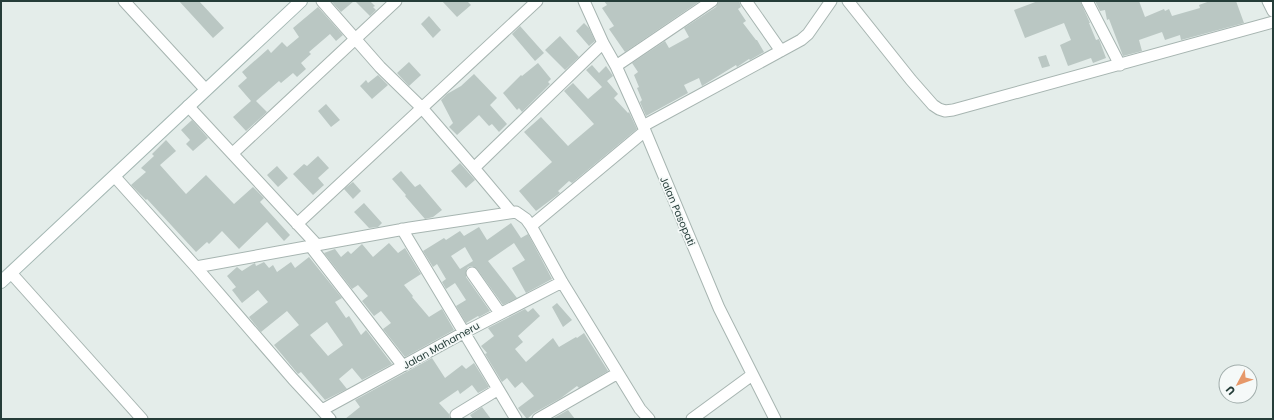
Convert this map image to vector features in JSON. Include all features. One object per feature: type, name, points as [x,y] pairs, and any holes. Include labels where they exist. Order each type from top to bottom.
[{"type":"main road","points":[[1,282],[115,177],[188,106],[301,1]]},
{"type":"street","points":[[124,1],[206,90]]},
{"type":"street","points":[[322,1],[380,67],[422,108],[511,212]]},
{"type":"street","points":[[233,153],[356,40],[396,1]]},
{"type":"street","points":[[297,224],[537,1]]},
{"type":"street","name":"Jalan Pasopati","points":[[584,1],[644,128],[719,308],[775,419]]},
{"type":"street","points":[[616,66],[712,1]]},
{"type":"street","points":[[746,1],[781,51]]},
{"type":"street","points":[[531,226],[644,128],[802,40],[808,34],[831,1]]},
{"type":"street","points":[[848,1],[928,100],[938,109],[945,111],[1120,65],[1273,22]]},
{"type":"street","points":[[1087,1],[1120,65]]},
{"type":"street","points":[[1268,1],[1273,11]]},
{"type":"street","points":[[474,168],[603,43]]},
{"type":"street","points":[[188,106],[297,224],[403,366]]},
{"type":"street","points":[[115,177],[330,419]]},
{"type":"street","points":[[196,268],[402,229],[516,212],[520,214],[531,226],[562,282],[640,409],[649,419]]},
{"type":"street","points":[[402,229],[497,390],[516,419]]},
{"type":"street","points":[[11,273],[142,419]]},
{"type":"street","points":[[472,273],[500,313]]},
{"type":"street","name":"Jalan Mahameru","points":[[322,410],[463,332],[562,282]]},
{"type":"street","points":[[538,419],[618,373]]},
{"type":"street","points":[[692,419],[752,375]]},
{"type":"street","points":[[456,415],[497,390]]},
{"type":"building","points":[[179,1],[199,1],[224,28],[213,38]]},
{"type":"building","points":[[331,1],[354,1],[341,12]]},
{"type":"building","points":[[355,1],[370,1],[375,6],[373,7],[376,10],[370,16]]},
{"type":"building","points":[[442,1],[467,1],[471,5],[457,17]]},
{"type":"building","points":[[604,1],[700,1],[625,52],[609,29],[614,26],[602,8],[607,5]]},
{"type":"building","points":[[719,1],[739,1],[741,7],[738,9],[746,21],[743,23],[757,40],[764,52],[737,67],[736,65],[702,86],[699,78],[684,85],[688,93],[646,116],[640,102],[642,100],[634,75],[638,72],[632,63],[665,41],[669,48],[689,37],[684,28],[716,7]]},
{"type":"building","points":[[1038,1],[1080,1],[1096,40],[1099,39],[1106,58],[1093,63],[1091,58],[1068,66],[1060,45],[1071,40],[1064,23],[1025,38],[1014,10]]},
{"type":"building","points":[[1095,1],[1139,1],[1145,17],[1164,9],[1165,11],[1169,9],[1172,16],[1200,8],[1199,5],[1210,1],[1236,1],[1244,23],[1181,40],[1180,35],[1165,40],[1162,32],[1139,40],[1142,51],[1123,56],[1109,19],[1107,20],[1105,10],[1100,11]]},
{"type":"building","points":[[318,7],[343,35],[336,41],[330,34],[309,52],[311,54],[301,63],[306,69],[297,77],[293,73],[281,83],[279,81],[256,101],[267,112],[246,131],[233,117],[251,101],[238,86],[247,78],[242,72],[268,49],[271,53],[282,42],[287,47],[299,37],[293,28]]},
{"type":"building","points":[[429,16],[441,30],[433,38],[421,24]]},
{"type":"building","points":[[584,23],[589,28],[595,41],[589,46],[576,31]]},
{"type":"building","points":[[520,26],[544,53],[535,61],[512,34]]},
{"type":"building","points":[[560,36],[579,57],[565,70],[545,50]]},
{"type":"building","points":[[1046,55],[1050,66],[1042,68],[1038,57]]},
{"type":"building","points":[[409,62],[421,75],[409,86],[397,73]]},
{"type":"building","points":[[538,63],[551,79],[548,82],[550,84],[522,112],[519,108],[517,110],[503,93],[521,75],[522,76]]},
{"type":"building","points":[[592,65],[599,73],[606,66],[611,73],[613,76],[607,81],[618,94],[614,98],[628,113],[629,112],[637,129],[572,183],[569,181],[558,191],[560,193],[536,211],[519,191],[552,162],[524,132],[541,117],[568,146],[594,124],[564,91],[573,83],[588,99],[602,87],[586,70]]},
{"type":"building","points":[[474,74],[497,98],[490,105],[507,124],[499,132],[492,124],[489,126],[479,115],[457,135],[449,127],[453,123],[441,100],[447,94],[461,86]]},
{"type":"building","points":[[378,75],[388,85],[372,99],[360,86],[366,80],[368,83]]},
{"type":"building","points":[[326,104],[340,120],[331,127],[318,111]]},
{"type":"building","points":[[192,120],[208,138],[193,151],[186,144],[190,140],[181,130]]},
{"type":"building","points":[[166,140],[176,151],[160,165],[186,194],[206,175],[234,204],[253,187],[264,198],[260,202],[290,235],[284,241],[267,222],[239,249],[222,231],[209,244],[207,242],[196,252],[147,199],[146,200],[131,185],[146,172],[141,168],[154,156],[152,154]]},
{"type":"building","points":[[318,156],[329,168],[318,178],[324,185],[313,195],[293,174],[304,164],[307,166]]},
{"type":"building","points":[[460,163],[475,180],[466,188],[451,171]]},
{"type":"building","points":[[277,166],[288,178],[278,187],[267,175]]},
{"type":"building","points":[[401,171],[415,187],[420,184],[442,210],[433,217],[425,219],[392,179]]},
{"type":"building","points":[[353,182],[361,191],[353,199],[344,189]]},
{"type":"building","points":[[364,203],[382,223],[378,227],[369,228],[354,212]]},
{"type":"building","points":[[511,223],[521,238],[528,234],[552,279],[526,293],[512,268],[525,260],[514,243],[488,261],[517,298],[503,305],[477,269],[472,266],[468,267],[466,270],[466,277],[490,311],[466,323],[456,306],[466,300],[455,283],[446,289],[442,282],[446,279],[437,264],[433,267],[423,251],[444,238],[446,240],[460,231],[464,236],[479,227],[487,240]],"holes":[[[465,247],[473,261],[460,269],[451,256]]]},
{"type":"building","points":[[389,243],[398,253],[405,248],[421,274],[404,285],[413,296],[412,297],[429,317],[442,309],[454,330],[405,357],[383,329],[391,323],[381,311],[374,316],[362,301],[368,296],[358,285],[352,289],[324,253],[335,249],[341,257],[348,251],[351,254],[362,244],[373,257]]},
{"type":"building","points":[[309,257],[342,298],[335,302],[346,318],[349,316],[361,335],[366,330],[392,364],[362,380],[352,368],[339,379],[347,389],[325,400],[301,372],[298,374],[274,345],[299,325],[287,311],[261,332],[249,317],[268,302],[258,290],[242,303],[232,290],[236,287],[227,276],[237,267],[242,271],[255,263],[256,266],[264,262],[269,268],[273,265],[277,272],[291,262],[295,268]],"holes":[[[327,322],[343,345],[328,356],[310,335]]]},
{"type":"building","points":[[557,303],[572,320],[563,327],[552,307]]},
{"type":"building","points":[[533,308],[540,316],[518,336],[523,342],[515,349],[526,362],[553,338],[559,347],[584,333],[608,371],[579,388],[577,386],[561,398],[534,413],[527,419],[518,408],[534,396],[522,382],[515,388],[507,378],[502,382],[485,354],[487,353],[481,346],[494,336],[488,328],[525,309],[528,312]]},
{"type":"building","points":[[432,358],[445,378],[462,365],[466,369],[474,363],[489,387],[478,393],[472,385],[460,394],[458,390],[439,403],[449,414],[450,419],[345,419],[360,407],[355,400]]},
{"type":"building","points":[[482,407],[491,419],[473,419],[470,415]]},
{"type":"building","points":[[568,410],[575,419],[554,418]]}]
